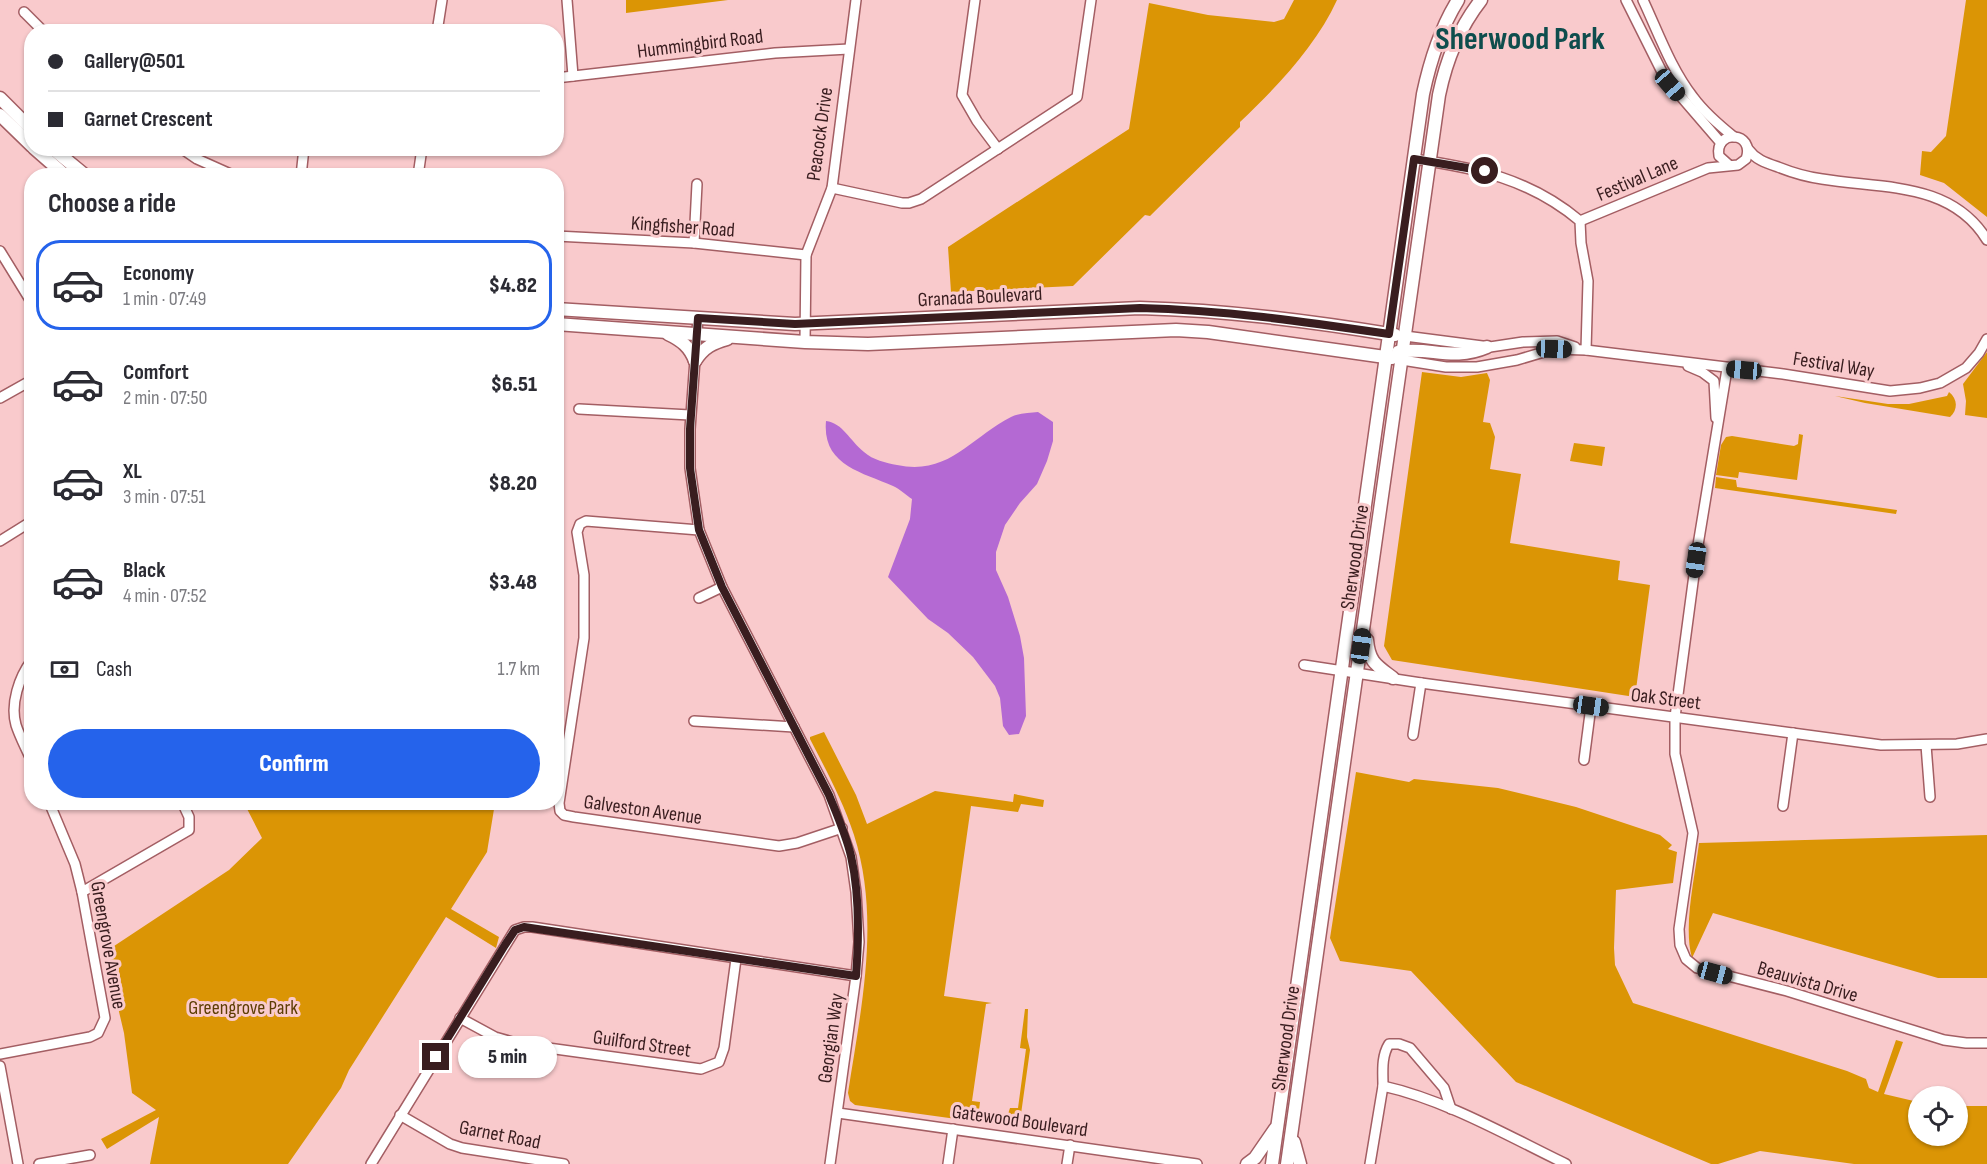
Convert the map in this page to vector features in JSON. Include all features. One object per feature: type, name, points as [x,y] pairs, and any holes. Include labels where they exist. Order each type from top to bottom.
[{"type":"main road","name":"Sherwood Drive","points":[[1272,1164],[1428,69],[1443,27],[1458,0]]},
{"type":"main road","name":"Sherwood Drive","points":[[1287,1164],[1429,161],[1444,72],[1461,30],[1481,0]]},
{"type":"main road","points":[[0,98],[24,122]]},
{"type":"main road","points":[[0,115],[24,138]]},
{"type":"main road","points":[[43,156],[57,168]]},
{"type":"main road","points":[[62,156],[76,168]]},
{"type":"main road","name":"Granada Boulevard","points":[[564,310],[806,324],[1159,308],[1211,310],[1405,336]]},
{"type":"main road","points":[[564,325],[806,342],[868,344],[1176,330],[1386,357],[1462,354],[1475,352],[1487,346]]},
{"type":"main road","points":[[661,331],[682,342],[695,361]]},
{"type":"main road","points":[[695,361],[710,344],[736,337]]},
{"type":"main road","points":[[1363,630],[1371,660],[1393,678]]},
{"type":"main road","points":[[1294,1120],[1295,1147],[1300,1164]]},
{"type":"main road","points":[[1246,1164],[1255,1158],[1277,1125]]},
{"type":"street","points":[[438,24],[442,0]]},
{"type":"street","points":[[567,0],[573,76]]},
{"type":"street","name":"Peacock Drive","points":[[806,342],[806,255],[832,188],[856,0]]},
{"type":"street","points":[[975,0],[962,95],[977,121],[998,149]]},
{"type":"street","points":[[832,188],[909,203],[921,199],[1077,97],[1091,0]]},
{"type":"street","points":[[1626,0],[1665,78],[1720,147],[1722,160],[1729,165],[1743,163],[1748,149]]},
{"type":"street","points":[[1643,0],[1687,89],[1710,117],[1734,136],[1743,140],[1754,158],[1796,174],[1918,191],[1936,196],[1957,207],[1973,221],[1987,240]]},
{"type":"street","points":[[24,12],[36,24]]},
{"type":"street","name":"Hummingbird Road","points":[[564,77],[775,53],[849,50]]},
{"type":"street","points":[[1720,147],[1724,139],[1734,136]]},
{"type":"street","name":"Festival Lane","points":[[1708,168],[1720,147]]},
{"type":"street","points":[[193,156],[218,168]]},
{"type":"street","points":[[1414,159],[1485,171],[1548,199],[1580,221],[1581,243],[1588,281],[1586,350]]},
{"type":"street","name":"Festival Lane","points":[[1580,221],[1708,168],[1729,165]]},
{"type":"street","points":[[694,243],[697,183]]},
{"type":"street","name":"Kingfisher Road","points":[[564,236],[694,243],[806,255]]},
{"type":"street","points":[[0,251],[24,290]]},
{"type":"street","name":"Georgian Way","points":[[698,318],[690,415],[690,468],[699,530],[722,587],[829,795],[851,857],[859,942],[830,1164]]},
{"type":"street","name":"Festival Way","points":[[1405,336],[1487,346],[1557,341],[1586,350]]},
{"type":"street","name":"Festival Way","points":[[1403,355],[1446,366],[1476,367],[1517,360],[1554,349],[1586,350],[1890,391],[1940,383],[1966,368],[1987,339]]},
{"type":"street","points":[[1673,360],[1702,372],[1714,381],[1716,429]]},
{"type":"street","points":[[1716,429],[1727,369]]},
{"type":"street","points":[[0,398],[24,384]]},
{"type":"street","points":[[579,409],[690,415]]},
{"type":"street","name":"Beauvista Drive","points":[[1716,429],[1675,717],[1675,754],[1678,774],[1690,813],[1693,833],[1679,937],[1682,952],[1697,968],[1787,991],[1944,1040],[1987,1043]]},
{"type":"street","name":"Galveston Avenue","points":[[564,776],[584,639],[584,576],[577,532],[580,524],[586,521],[699,530]]},
{"type":"street","points":[[0,541],[24,526]]},
{"type":"street","points":[[699,598],[722,587]]},
{"type":"street","name":"Oak Street","points":[[1304,665],[1881,745],[1957,744],[1987,739]]},
{"type":"street","points":[[24,670],[15,706],[15,722],[24,743]]},
{"type":"street","points":[[1413,735],[1421,683]]},
{"type":"street","points":[[1584,760],[1591,706]]},
{"type":"street","points":[[694,721],[794,727]]},
{"type":"street","points":[[1783,807],[1793,733]]},
{"type":"street","points":[[1926,745],[1930,796]]},
{"type":"street","name":"Greengrove Avenue","points":[[0,1054],[90,1037],[98,1033],[105,1018],[75,864],[52,810]]},
{"type":"street","points":[[82,892],[189,830],[189,817],[186,810]]},
{"type":"street","name":"Galveston Avenue","points":[[560,810],[564,815],[574,817],[778,846],[797,843],[842,828]]},
{"type":"street","points":[[371,1164],[515,930],[524,927],[856,976]]},
{"type":"street","name":"Guilford Street","points":[[460,1018],[495,1037],[519,1044],[701,1069],[719,1062],[724,1048],[736,959]]},
{"type":"street","points":[[1370,1164],[1383,1086],[1383,1056],[1389,1044],[1400,1044],[1410,1048],[1444,1088],[1451,1109]]},
{"type":"street","points":[[0,1065],[18,1164]]},
{"type":"street","points":[[1383,1086],[1404,1091],[1451,1109],[1566,1164]]},
{"type":"street","name":"Gatewood Boulevard","points":[[838,1113],[1197,1164]]},
{"type":"street","name":"Garnet Road","points":[[400,1115],[450,1144],[462,1148],[564,1164]]},
{"type":"street","points":[[948,1164],[953,1129]]},
{"type":"street","points":[[1067,1164],[1070,1145]]},
{"type":"street","points":[[39,1164],[90,1155]]},
{"type":"green space","points":[[626,0],[728,0],[626,13]]},
{"type":"green space","points":[[1294,0],[1337,0],[1307,50],[1281,81],[1240,122],[1240,127],[1150,216],[1145,215],[1073,286],[951,292],[948,247],[1129,129],[1149,3],[1208,15],[1274,22],[1284,19]]},
{"type":"green space","points":[[1966,0],[1987,0],[1987,217],[1944,183],[1920,175],[1922,151],[1931,152],[1946,136]]},
{"type":"green space","points":[[1987,352],[1987,418],[1965,415],[1966,401],[1963,384]]},
{"type":"green space","points":[[1422,372],[1461,377],[1487,373],[1490,380],[1483,422],[1490,423],[1495,437],[1490,469],[1521,474],[1510,543],[1620,561],[1618,580],[1650,585],[1635,697],[1392,660],[1384,646]]},
{"type":"green space","points":[[1949,392],[1956,404],[1950,417],[1835,396],[1888,404],[1909,404],[1947,396]]},
{"type":"green space","points":[[1799,434],[1803,435],[1797,480],[1739,472],[1738,478],[1716,475],[1721,445],[1726,437],[1794,446],[1798,444]]},
{"type":"green space","points":[[1574,443],[1605,447],[1602,466],[1570,461]]},
{"type":"green space","points":[[1716,477],[1736,480],[1737,487],[1897,510],[1896,514],[1715,488]]},
{"type":"green space","points":[[824,732],[856,795],[867,824],[935,791],[1013,802],[1014,794],[1044,800],[1043,807],[1021,804],[1018,812],[971,806],[944,996],[992,1003],[986,1004],[972,1101],[980,1102],[979,1110],[1008,1114],[1010,1108],[1018,1108],[1026,1049],[1020,1048],[1025,1009],[1028,1009],[1027,1037],[1030,1050],[1021,1128],[855,1105],[850,1101],[848,1093],[866,964],[866,899],[862,867],[850,822],[810,739]]},
{"type":"green space","points":[[1356,772],[1409,782],[1414,779],[1498,788],[1576,807],[1660,835],[1672,845],[1668,849],[1677,852],[1673,883],[1616,890],[1615,965],[1633,1003],[1847,1071],[1866,1079],[1869,1088],[1878,1092],[1896,1040],[1903,1042],[1884,1094],[1908,1100],[1908,1146],[1968,1146],[1968,1106],[1987,1106],[1987,1164],[1854,1164],[1760,1151],[1711,1164],[1516,1082],[1411,971],[1340,961],[1330,938]]},
{"type":"green space","name":"Greengrove Park","points":[[248,810],[494,810],[487,852],[451,909],[499,937],[496,948],[446,917],[349,1070],[341,1088],[288,1164],[150,1164],[159,1117],[107,1149],[101,1139],[156,1110],[132,1093],[124,1033],[105,952],[229,870],[262,838]]},
{"type":"green space","points":[[1987,835],[1987,978],[1938,978],[1713,913],[1692,958],[1689,917],[1699,843]]},
{"type":"shaded area","points":[[1038,412],[1053,422],[1053,441],[1047,461],[1037,484],[1005,525],[996,552],[996,570],[1008,597],[1024,658],[1026,716],[1019,734],[1009,735],[1003,726],[1000,698],[995,686],[973,657],[948,633],[928,619],[888,577],[910,519],[912,499],[896,487],[857,471],[837,457],[830,448],[826,436],[826,421],[842,429],[859,448],[871,457],[888,463],[915,467],[945,460],[1011,417]]},
{"type":"district","name":"Sherwood Park","points":[[1520,38]]},
{"type":"route","points":[[436,1057],[515,930],[524,927],[856,976],[859,942],[856,892],[851,857],[842,828],[829,795],[722,587],[699,530],[690,468],[690,415],[698,318],[795,324],[1175,308],[1211,310],[1389,334],[1414,159],[1485,171]]}]
